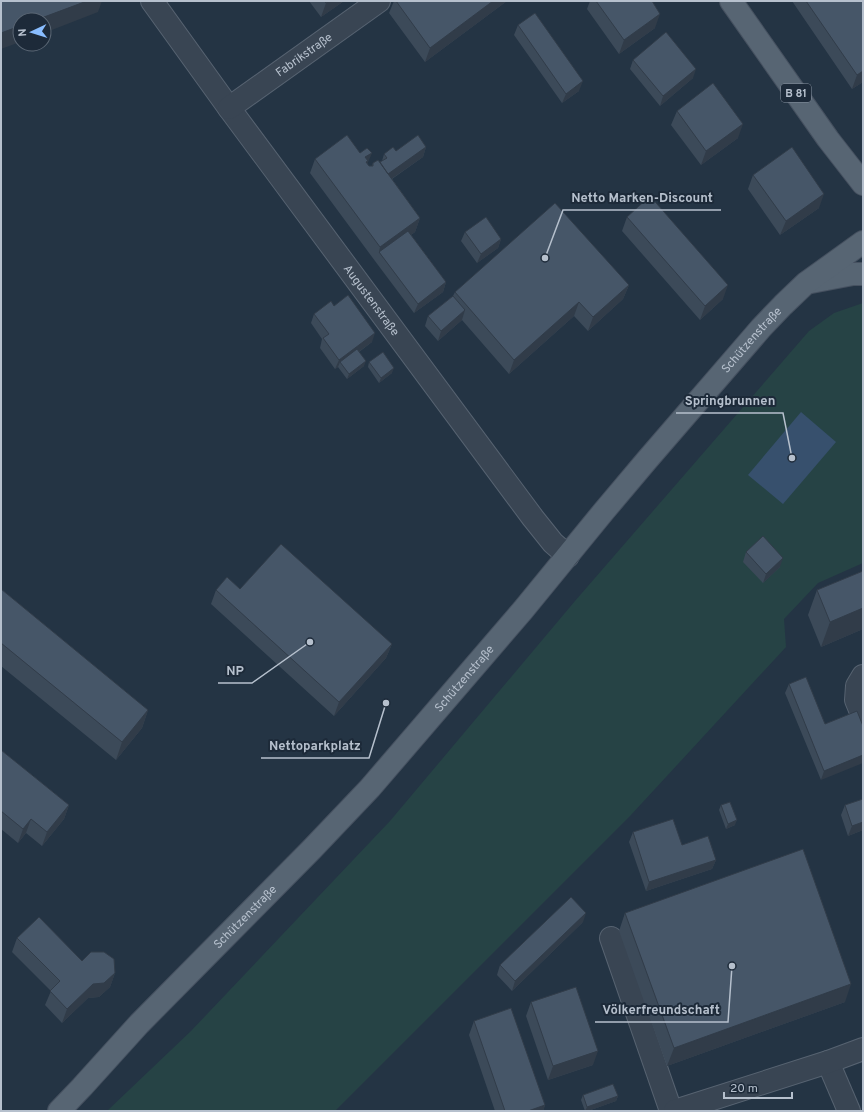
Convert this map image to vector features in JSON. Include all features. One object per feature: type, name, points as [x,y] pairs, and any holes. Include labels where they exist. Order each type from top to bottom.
[{"type":"main road","name":"B 81","points":[[731,1],[828,139],[863,184]]},
{"type":"main road","name":"Schützenstraße","points":[[59,1111],[144,1019],[312,849],[370,788],[504,632],[637,472],[761,328],[806,283],[863,242]]},
{"type":"main road","points":[[806,283],[853,274],[863,274]]},
{"type":"street","name":"Augustenstraße","points":[[152,1],[229,108],[533,518],[553,543],[568,556]]},
{"type":"street","name":"Fabrikstraße","points":[[229,108],[379,1]]},
{"type":"street","points":[[863,676],[857,686],[856,700],[863,717]]},
{"type":"street","points":[[611,938],[671,1111]]},
{"type":"street","points":[[675,1111],[828,1062],[863,1049]]},
{"type":"street","points":[[828,1062],[849,1111]]},
{"type":"green space","points":[[863,303],[863,563],[818,583],[784,619],[786,647],[630,816],[335,1111],[107,1111],[191,1031],[390,821],[575,601],[809,331],[834,313]]},
{"type":"water","points":[[801,412],[836,442],[783,504],[748,475]]},
{"type":"building","points":[[1,1],[87,1],[52,14],[52,12],[12,12],[12,29],[1,33]]},
{"type":"building","points":[[396,1],[493,1],[430,48]]},
{"type":"building","points":[[596,1],[652,1],[660,14],[624,40]]},
{"type":"building","points":[[806,1],[863,1],[863,71],[857,75]]},
{"type":"building","points":[[535,13],[583,81],[566,94],[518,25]]},
{"type":"building","points":[[666,32],[696,69],[663,96],[633,60]]},
{"type":"building","points":[[713,83],[743,124],[706,151],[677,111]]},
{"type":"building","points":[[347,135],[360,153],[367,148],[372,153],[365,157],[368,161],[366,162],[369,166],[373,166],[373,163],[378,160],[420,218],[380,247],[315,159]]},
{"type":"building","points":[[418,135],[426,147],[388,174],[380,162],[387,158],[384,154],[393,147],[396,151]]},
{"type":"building","points":[[792,147],[824,194],[786,221],[753,175]]},
{"type":"building","points":[[650,196],[728,285],[705,306],[627,217]]},
{"type":"building","points":[[555,203],[629,285],[593,317],[579,302],[514,360],[455,292]]},
{"type":"building","points":[[486,217],[501,239],[481,254],[465,232]]},
{"type":"building","points":[[408,231],[446,282],[418,304],[379,252]]},
{"type":"building","points":[[348,295],[375,333],[339,360],[323,338],[329,334],[314,314],[331,301],[334,306]]},
{"type":"building","points":[[453,296],[465,310],[441,331],[428,316]]},
{"type":"building","points":[[357,349],[366,361],[349,374],[340,362]]},
{"type":"building","points":[[383,352],[394,368],[381,378],[369,362]]},
{"type":"building","points":[[763,536],[783,558],[766,574],[746,552]]},
{"type":"building","points":[[281,544],[392,644],[339,702],[216,590],[227,577],[240,589]]},
{"type":"building","points":[[863,571],[863,608],[830,622],[817,590]]},
{"type":"building","points":[[1,589],[148,710],[122,742],[1,643]]},
{"type":"building","points":[[806,677],[825,724],[857,711],[863,726],[863,755],[824,771],[789,684]]},
{"type":"building","points":[[1,750],[69,805],[47,832],[31,819],[23,829],[1,811]]},
{"type":"building","points":[[863,799],[863,822],[852,826],[845,805]]},
{"type":"building","points":[[730,802],[737,820],[728,824],[721,805]]},
{"type":"building","points":[[673,819],[682,845],[708,836],[716,860],[649,882],[633,832]]},
{"type":"building","points":[[803,849],[851,984],[674,1048],[625,913]]},
{"type":"building","points":[[571,897],[586,913],[515,981],[500,965]]},
{"type":"building","points":[[39,917],[82,961],[91,952],[104,952],[114,959],[115,973],[104,983],[93,984],[67,1009],[50,991],[60,981],[17,938]]},
{"type":"building","points":[[576,987],[598,1051],[553,1066],[531,1002]]},
{"type":"building","points":[[511,1008],[545,1105],[528,1111],[505,1111],[474,1021]]},
{"type":"building","points":[[613,1084],[618,1096],[587,1107],[583,1095]]},
{"type":"place","name":"Netto Marken-Discount","points":[[545,258]]},
{"type":"place","name":"Springbrunnen","points":[[792,458]]},
{"type":"place","name":"NP","points":[[310,642]]},
{"type":"place","name":"Nettoparkplatz","points":[[386,703]]},
{"type":"place","name":"Völkerfreundschaft","points":[[732,966]]}]
